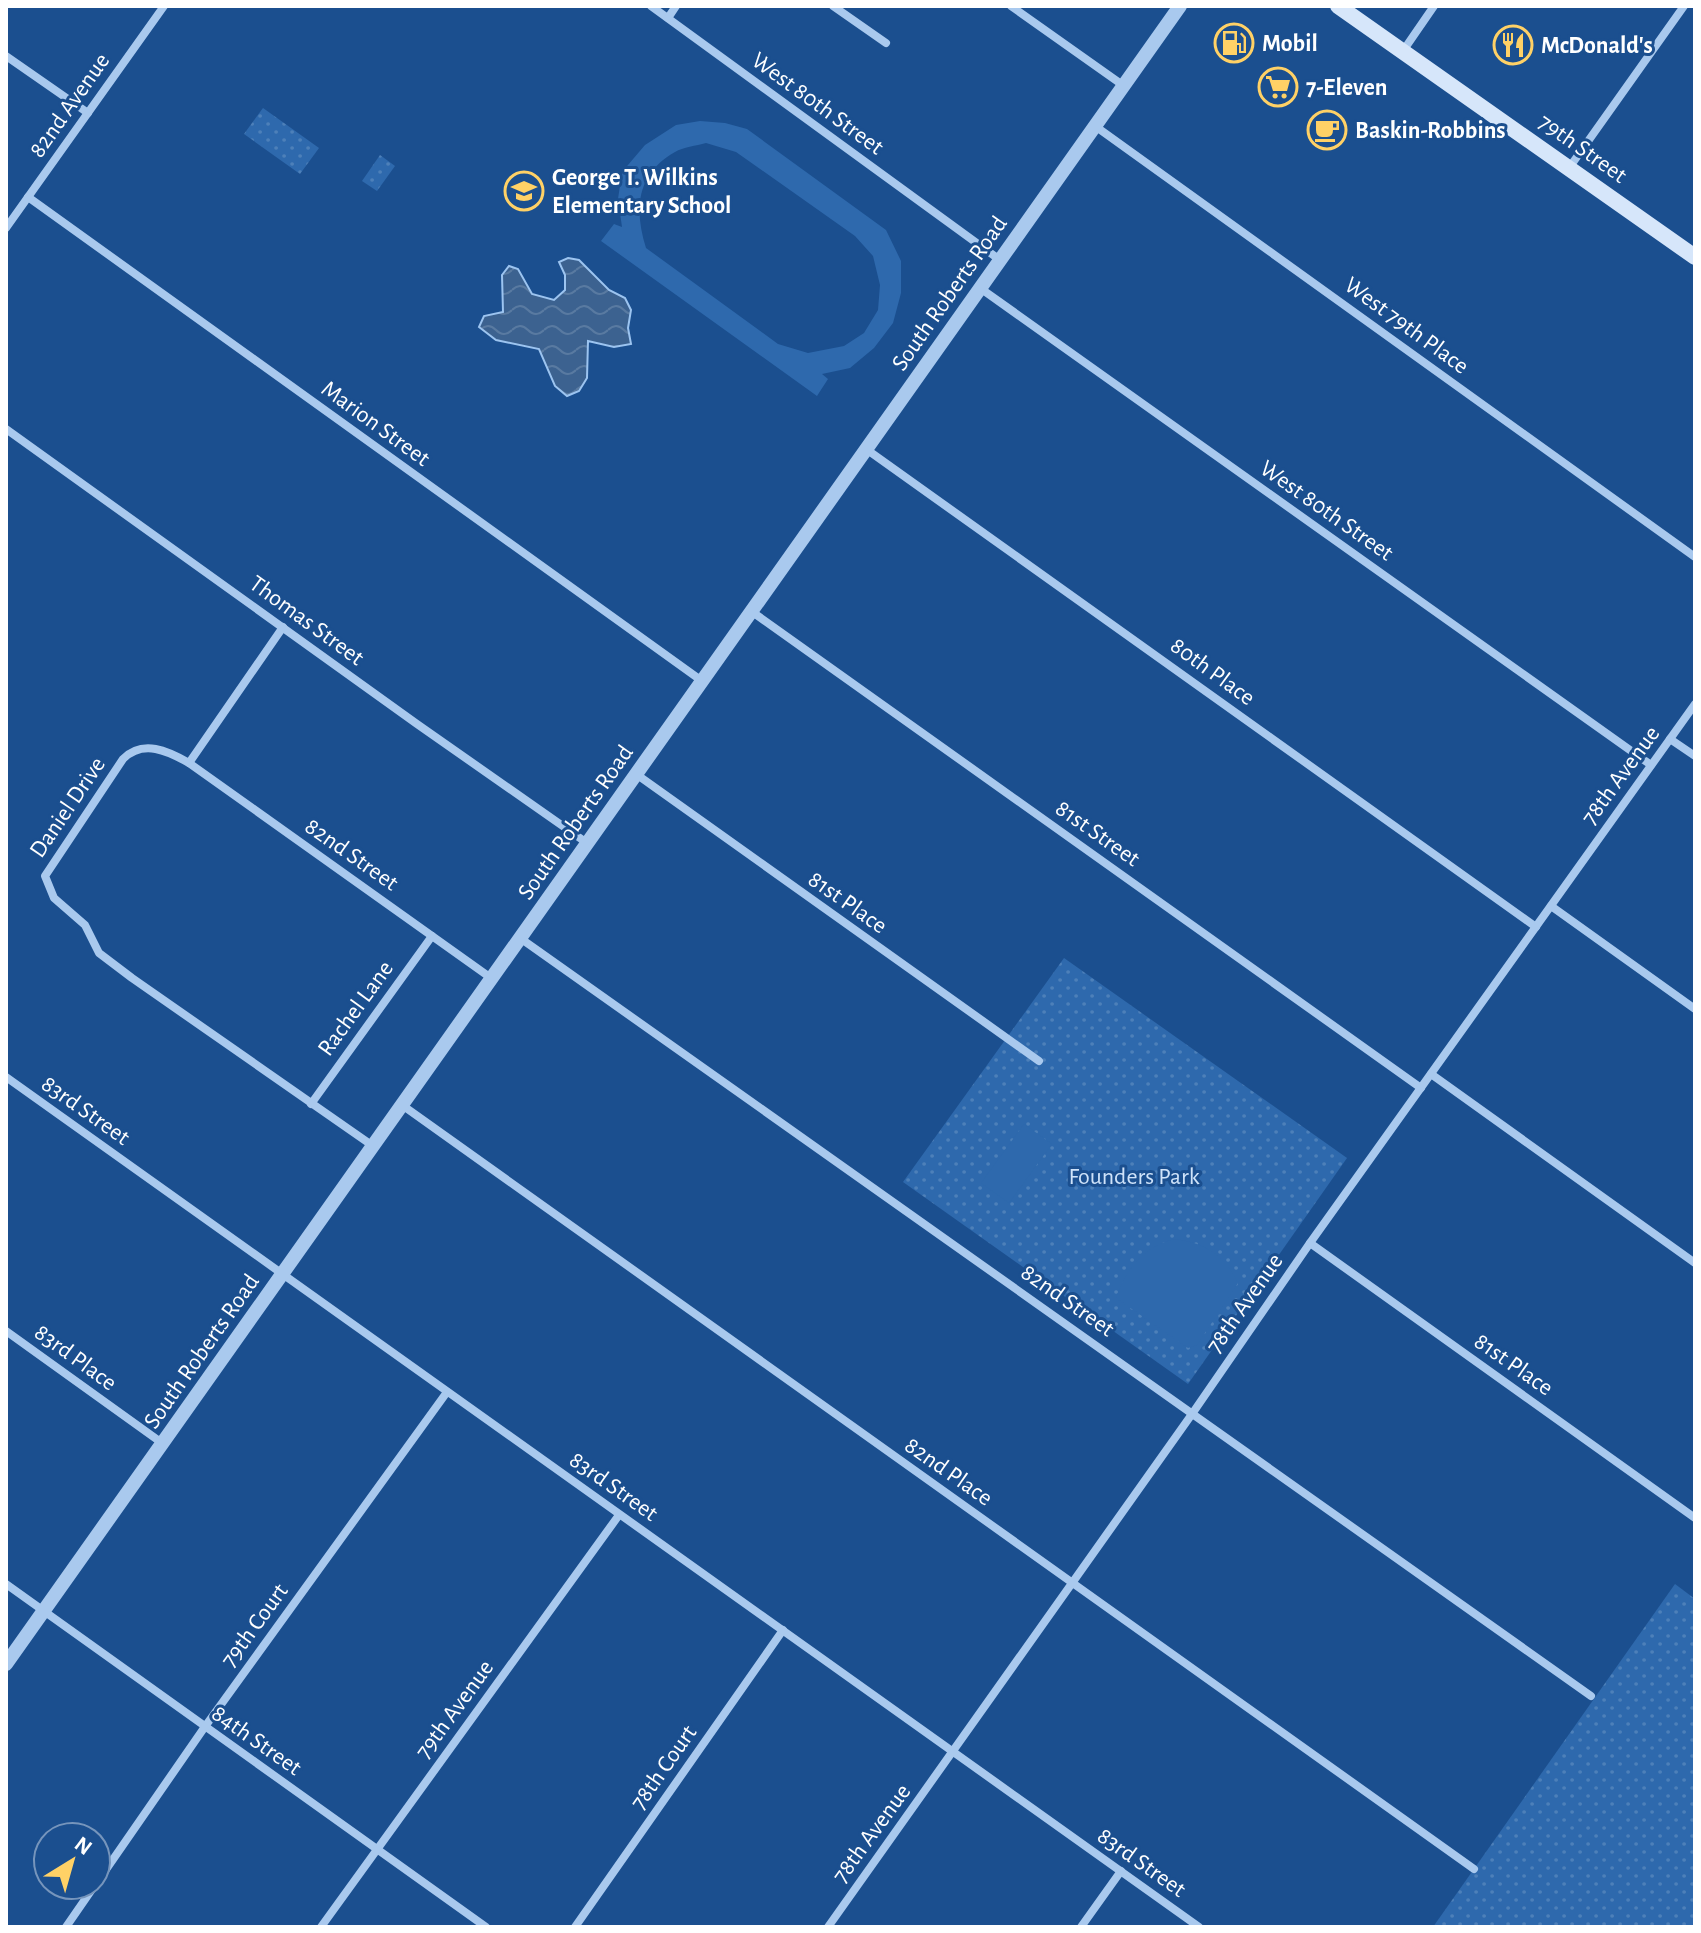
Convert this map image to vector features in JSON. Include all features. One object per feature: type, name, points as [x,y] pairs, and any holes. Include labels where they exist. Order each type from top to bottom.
[{"type":"main road","name":"79th Street","points":[[1338,6],[1695,257]]},
{"type":"street","name":"82nd Avenue","points":[[6,228],[164,6]]},
{"type":"street","name":"West 80th Street","points":[[651,6],[1000,260]]},
{"type":"street","points":[[668,18],[676,6]]},
{"type":"street","points":[[833,6],[886,43]]},
{"type":"street","points":[[1011,6],[1124,86]]},
{"type":"street","name":"South Roberts Road","points":[[6,1664],[1180,6]]},
{"type":"street","points":[[1403,51],[1434,6]]},
{"type":"street","points":[[1569,168],[1684,6]]},
{"type":"street","points":[[6,56],[88,113]]},
{"type":"street","name":"West 79th Place","points":[[1095,126],[1695,557]]},
{"type":"street","name":"Marion Street","points":[[28,197],[702,681]]},
{"type":"street","name":"West 80th Street","points":[[980,288],[1651,765]]},
{"type":"street","name":"Thomas Street","points":[[6,429],[587,843]]},
{"type":"street","name":"80th Place","points":[[866,449],[1536,927]]},
{"type":"street","name":"81st Street","points":[[751,611],[1421,1088]]},
{"type":"street","points":[[189,763],[283,627]]},
{"type":"street","name":"78th Avenue","points":[[828,1927],[1695,704]]},
{"type":"street","points":[[1670,739],[1695,756]]},
{"type":"street","name":"Daniel Drive","points":[[189,763],[157,748],[130,752],[45,876],[54,898],[85,925],[99,953],[373,1146]]},
{"type":"street","name":"82nd Street","points":[[189,763],[491,978]]},
{"type":"street","name":"81st Place","points":[[636,774],[1039,1061]]},
{"type":"street","points":[[1551,906],[1695,1009]]},
{"type":"street","name":"Rachel Lane","points":[[311,1104],[432,936]]},
{"type":"street","name":"82nd Street","points":[[520,938],[1591,1696]]},
{"type":"street","points":[[1431,1074],[1695,1263]]},
{"type":"street","name":"83rd Street","points":[[6,1077],[1199,1927]]},
{"type":"street","name":"82nd Place","points":[[402,1105],[1474,1869]]},
{"type":"street","name":"81st Place","points":[[1310,1243],[1695,1518]]},
{"type":"street","name":"83rd Place","points":[[6,1331],[162,1443]]},
{"type":"street","name":"79th Court","points":[[112,1861],[447,1392]]},
{"type":"street","name":"79th Avenue","points":[[321,1927],[619,1515]]},
{"type":"street","name":"84th Street","points":[[6,1584],[486,1927]]},
{"type":"street","name":"78th Court","points":[[575,1927],[783,1630]]},
{"type":"street","points":[[1081,1927],[1121,1871]]},
{"type":"street","name":"79th Court","points":[[66,1927],[84,1901]]},
{"type":"green space","points":[[263,108],[319,148],[300,174],[244,134]]},
{"type":"green space","points":[[700,121],[747,129],[886,230],[901,261],[901,293],[893,323],[874,348],[850,368],[822,374],[828,379],[817,396],[601,241],[614,224],[622,227],[618,199],[622,172],[645,145],[676,125]],"holes":[[[706,143],[736,152],[855,236],[873,256],[880,285],[878,310],[864,333],[844,346],[808,353],[778,344],[646,248],[640,220],[641,194],[652,171],[678,150]]]},
{"type":"green space","points":[[380,155],[395,166],[377,191],[362,181]]},
{"type":"green space","name":"Founders Park","points":[[1064,958],[1347,1158],[1188,1384],[903,1182]]},
{"type":"green space","points":[[1024,1124],[1052,1144],[1009,1203],[981,1183]]},
{"type":"green space","points":[[1175,1239],[1212,1252],[1233,1273],[1238,1283],[1197,1345],[1188,1348],[1116,1298],[1131,1268],[1145,1253]]},
{"type":"green space","points":[[1675,1584],[1695,1599],[1695,1927],[1433,1927]]},
{"type":"water","points":[[568,258],[579,260],[609,290],[625,298],[631,310],[628,328],[631,344],[614,347],[588,341],[587,378],[579,391],[567,396],[555,386],[539,349],[496,340],[479,327],[484,316],[503,312],[502,275],[509,266],[518,269],[532,294],[554,300],[565,290],[565,275],[559,262]]},
{"type":"place","name":"Mobil","points":[[1234,43]]},
{"type":"place","name":"McDonald's","points":[[1513,45]]},
{"type":"place","name":"7-Eleven","points":[[1278,87]]},
{"type":"place","name":"Baskin-Robbins","points":[[1327,130]]},
{"type":"place","name":"George T. Wilkins Elementary School","points":[[524,191]]}]
